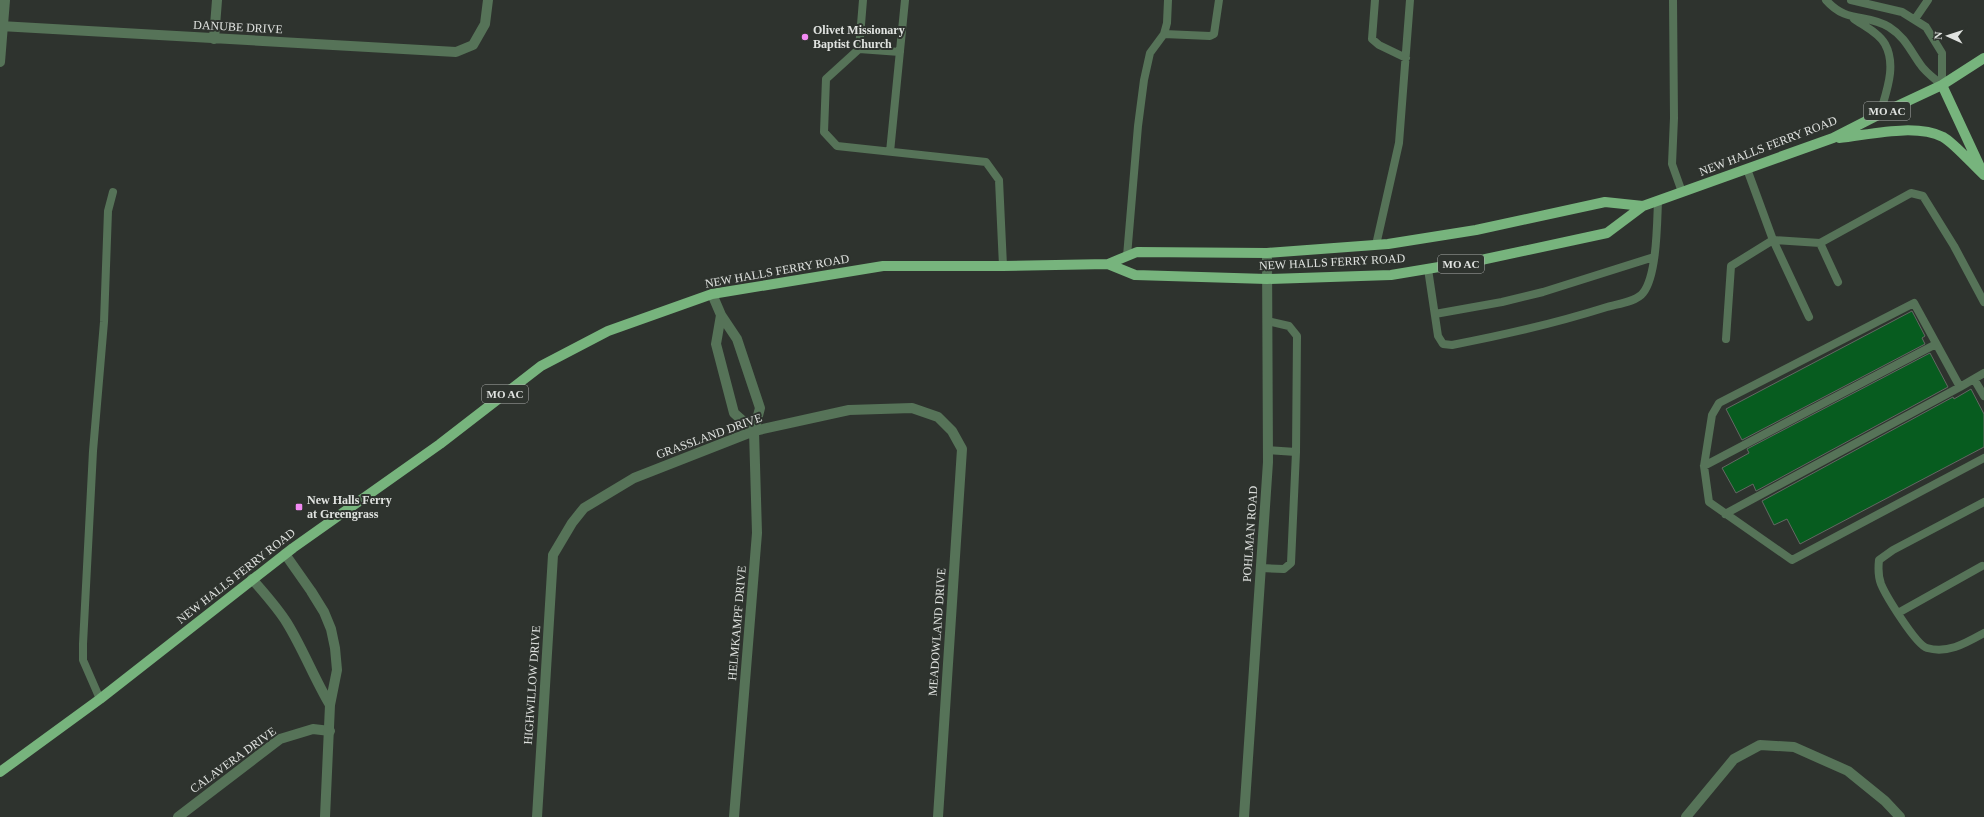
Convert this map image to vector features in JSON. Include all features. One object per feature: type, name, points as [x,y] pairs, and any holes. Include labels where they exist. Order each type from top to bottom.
[{"type":"main road","name":"NEW HALLS FERRY ROAD","points":[[1108,264],[1135,275],[1267,279],[1391,275],[1481,260],[1607,233],[1643,206],[1833,138],[1880,114],[1942,86],[1984,58]]},
{"type":"main road","points":[[1942,86],[1984,175]]},
{"type":"main road","points":[[1833,138],[1909,131],[1933,133],[1944,138],[1984,175]]},
{"type":"main road","name":"NEW HALLS FERRY ROAD","points":[[0,772],[100,699],[285,554],[440,444],[542,366],[608,331],[712,294],[883,266],[1108,264],[1137,252],[1267,253],[1376,245],[1476,230],[1606,202],[1643,206]]},
{"type":"street","points":[[0,62],[5,0]]},
{"type":"street","points":[[214,39],[216,0]]},
{"type":"street","name":"DANUBE DRIVE","points":[[2,26],[456,52],[472,45],[485,24],[488,0]]},
{"type":"street","name":"POHLMAN ROAD","points":[[1244,817],[1268,450],[1267,253]]},
{"type":"street","name":"HELMKAMPF DRIVE","points":[[712,294],[721,315],[737,339],[760,408],[754,431],[758,533],[734,817]]},
{"type":"street","points":[[721,315],[716,344],[734,413],[754,431]]},
{"type":"street","name":"GRASSLAND DRIVE","points":[[553,555],[572,523],[584,508],[634,478],[754,431],[849,410],[912,408],[938,417],[952,431],[962,449]]},
{"type":"street","name":"MEADOWLAND DRIVE","points":[[938,817],[962,449]]},
{"type":"street","points":[[285,554],[324,612],[331,629],[337,670],[330,705],[325,817]]},
{"type":"street","name":"HIGHWILLOW DRIVE","points":[[537,817],[553,555]]},
{"type":"street","points":[[252,579],[286,621],[330,705]]},
{"type":"street","name":"CALAVERA DRIVE","points":[[178,817],[280,739],[313,730],[330,731]]},
{"type":"street","points":[[1686,817],[1734,759],[1760,745],[1794,747],[1848,771],[1885,801],[1900,817]]},
{"type":"lane","points":[[863,0],[859,49],[826,79],[824,132],[837,146],[986,162],[999,180],[1003,266]]},
{"type":"lane","points":[[890,152],[905,0]]},
{"type":"lane","points":[[1127,256],[1138,126],[1144,80],[1150,53],[1164,34],[1167,23],[1168,0]]},
{"type":"lane","points":[[1164,34],[1210,36],[1214,34],[1219,0]]},
{"type":"lane","points":[[1375,0],[1372,39],[1379,45],[1406,58]]},
{"type":"lane","points":[[1376,245],[1399,143],[1410,0]]},
{"type":"lane","points":[[1673,0],[1674,118],[1672,164],[1682,192]]},
{"type":"lane","points":[[1826,0],[1832,7],[1874,32],[1885,44],[1890,60],[1890,80],[1880,114]]},
{"type":"lane","points":[[1851,0],[1897,10],[1915,19],[1926,27],[1942,53],[1942,86]]},
{"type":"lane","points":[[1915,19],[1928,0]]},
{"type":"lane","points":[[1851,18],[1873,21],[1894,31],[1904,39],[1920,65],[1942,86]]},
{"type":"lane","points":[[859,49],[900,52]]},
{"type":"lane","points":[[1748,169],[1773,240],[1808,317]]},
{"type":"lane","points":[[100,699],[83,660],[83,644],[93,451],[104,322],[108,211],[113,192]]},
{"type":"lane","points":[[1726,339],[1731,266],[1773,240],[1820,242],[1911,194],[1923,196],[1954,246],[1984,302]]},
{"type":"lane","points":[[1428,269],[1438,336],[1443,344],[1452,345],[1508,335],[1637,298],[1644,293],[1650,276],[1657,242],[1658,201]]},
{"type":"lane","points":[[1820,242],[1838,282]]},
{"type":"lane","points":[[1435,314],[1543,292],[1654,257]]},
{"type":"lane","points":[[1960,387],[1914,303],[1719,403],[1712,415],[1704,466],[1709,502],[1792,560],[1984,458]]},
{"type":"lane","points":[[1260,568],[1284,569],[1291,564],[1296,452],[1297,336],[1289,326],[1267,321]]},
{"type":"lane","points":[[1704,466],[1936,344]]},
{"type":"lane","points":[[1725,514],[1984,373]]},
{"type":"lane","points":[[1974,379],[1984,396]]},
{"type":"lane","points":[[1268,450],[1296,452]]},
{"type":"lane","points":[[1984,502],[1893,550],[1879,560],[1877,571],[1881,585],[1908,630],[1925,648],[1945,651],[1964,644],[1984,633]]},
{"type":"lane","points":[[1898,613],[1982,566]]},
{"type":"building","points":[[1912,311],[1925,336],[1922,338],[1925,344],[1742,440],[1726,409]]},
{"type":"building","points":[[1930,353],[1948,387],[1756,491],[1753,484],[1736,493],[1722,468],[1749,453],[1747,449]]},
{"type":"building","points":[[1971,389],[1984,414],[1984,447],[1800,544],[1787,519],[1774,525],[1762,501],[1953,397],[1954,399]]},
{"type":"place","name":"Olivet Missionary Baptist Church","points":[[805,37]]},
{"type":"place","name":"New Halls Ferry at Greengrass","points":[[299,507]]}]
